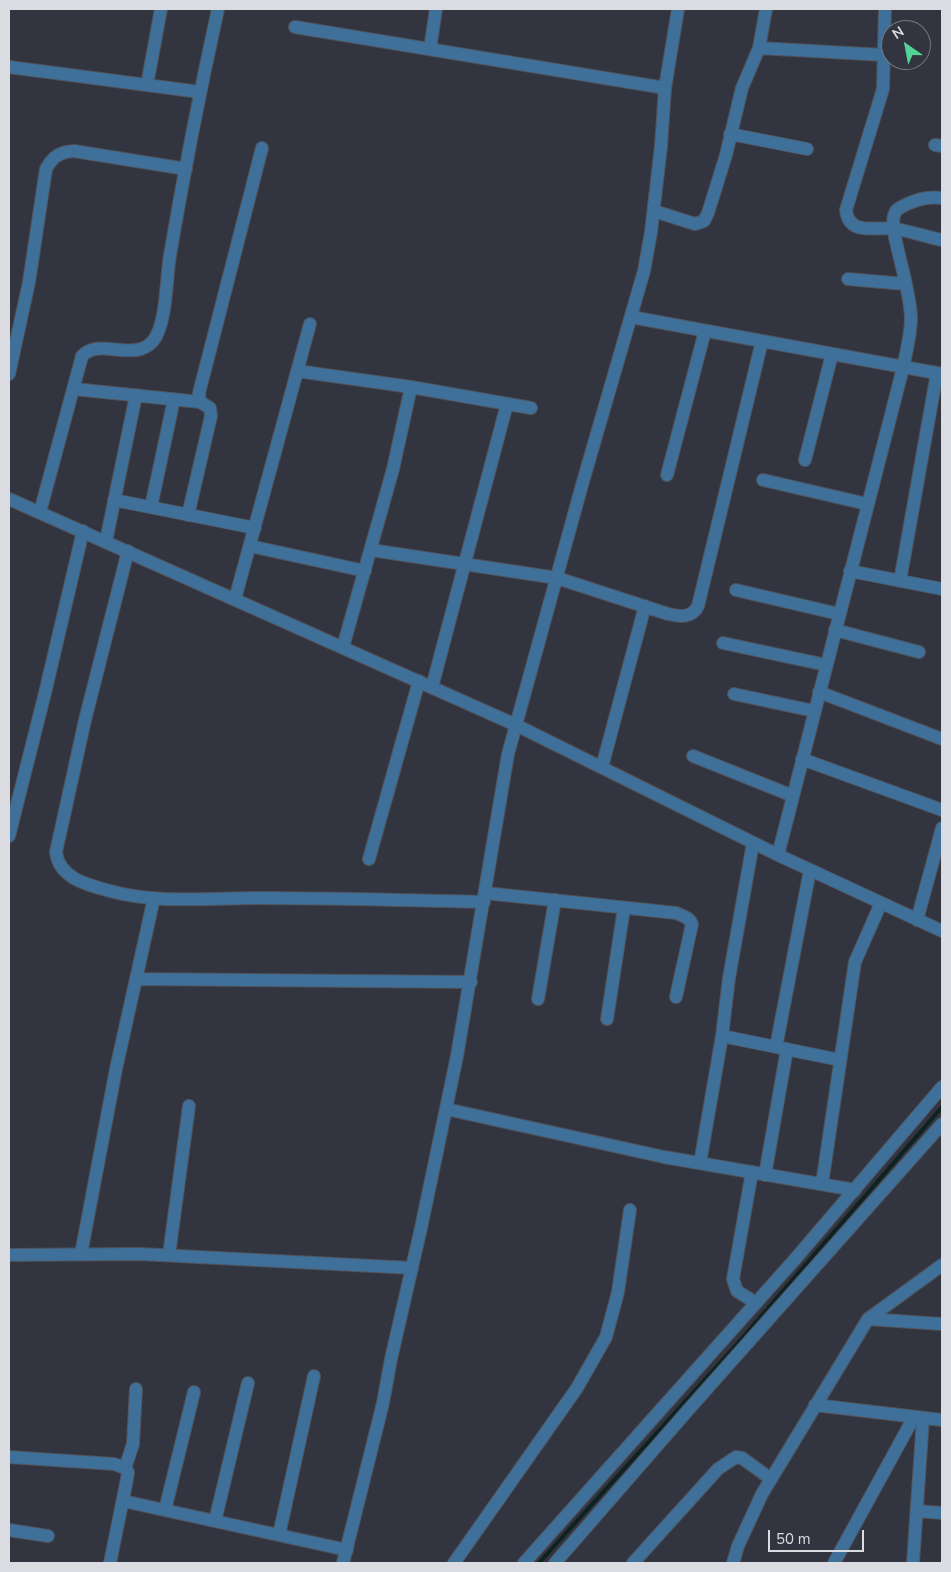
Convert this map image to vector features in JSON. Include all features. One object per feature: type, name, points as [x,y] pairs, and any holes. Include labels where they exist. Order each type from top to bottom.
[{"type":"street","points":[[147,84],[161,9]]},
{"type":"street","points":[[40,512],[82,356],[85,352],[101,349],[130,351],[145,348],[156,335],[164,306],[170,255],[200,92],[218,9]]},
{"type":"street","points":[[430,49],[436,9]]},
{"type":"street","points":[[343,1563],[383,1403],[401,1311],[446,1109],[471,982],[503,781],[516,724],[644,271],[654,211],[665,88],[678,9]]},
{"type":"street","points":[[654,211],[695,224],[704,221],[708,214],[726,155],[742,88],[759,48],[766,9]]},
{"type":"street","points":[[295,27],[665,88]]},
{"type":"street","points":[[759,48],[881,55]]},
{"type":"street","points":[[9,67],[200,92]]},
{"type":"street","points":[[884,70],[883,89],[846,210],[848,222],[855,226],[872,230],[894,228],[942,240]]},
{"type":"street","points":[[730,134],[807,149]]},
{"type":"street","points":[[200,402],[199,393],[262,148]]},
{"type":"street","points":[[9,374],[29,282],[46,169],[50,161],[64,152],[74,151],[186,169]]},
{"type":"street","points":[[778,855],[903,368],[909,336],[911,317],[894,228],[894,217],[899,208],[914,200],[926,197],[942,198]]},
{"type":"street","points":[[848,279],[905,284]]},
{"type":"street","points":[[631,317],[940,374],[900,581]]},
{"type":"street","points":[[235,599],[310,324]]},
{"type":"street","points":[[666,475],[705,331]]},
{"type":"street","points":[[371,550],[557,578],[668,614],[684,616],[695,612],[762,342]]},
{"type":"street","points":[[805,460],[832,354]]},
{"type":"street","points":[[297,371],[411,387],[531,408]]},
{"type":"street","points":[[343,647],[393,469],[411,387]]},
{"type":"street","points":[[74,389],[200,402],[210,408],[211,416],[188,515]]},
{"type":"street","points":[[106,541],[136,395]]},
{"type":"street","points":[[151,508],[174,400]]},
{"type":"street","points":[[432,687],[507,404]]},
{"type":"street","points":[[763,480],[867,504]]},
{"type":"street","points":[[9,500],[106,541],[516,724],[753,843],[942,931]]},
{"type":"street","points":[[114,500],[255,528]]},
{"type":"street","points":[[9,836],[83,531]]},
{"type":"street","points":[[250,546],[365,571]]},
{"type":"street","points":[[128,551],[85,720],[56,852],[57,860],[62,869],[72,877],[110,891],[154,898],[484,897],[555,900],[676,913],[690,920],[692,924],[676,997]]},
{"type":"street","points":[[850,571],[942,589]]},
{"type":"street","points":[[736,590],[839,614]]},
{"type":"street","points":[[602,767],[645,606]]},
{"type":"street","points":[[835,630],[919,652]]},
{"type":"street","points":[[723,643],[826,665]]},
{"type":"street","points":[[369,859],[419,681]]},
{"type":"street","points":[[819,692],[942,739]]},
{"type":"street","points":[[734,694],[814,711]]},
{"type":"street","points":[[693,756],[793,796]]},
{"type":"street","points":[[802,759],[942,810]]},
{"type":"street","points":[[917,920],[942,828]]},
{"type":"street","points":[[700,1163],[722,1036],[729,978],[753,843]]},
{"type":"street","points":[[765,1174],[781,1048],[810,870]]},
{"type":"street","points":[[81,1254],[116,1069],[154,898]]},
{"type":"street","points":[[538,999],[555,900]]},
{"type":"street","points":[[822,1184],[855,962],[881,903]]},
{"type":"street","points":[[607,1019],[624,908]]},
{"type":"street","points":[[136,979],[471,982]]},
{"type":"street","points":[[722,1036],[840,1060]]},
{"type":"street","points":[[524,1563],[756,1303],[942,1087]]},
{"type":"street","points":[[169,1255],[189,1106]]},
{"type":"street","points":[[446,1109],[654,1155],[855,1190]]},
{"type":"street","points":[[556,1563],[689,1409],[942,1124]]},
{"type":"street","points":[[752,1172],[733,1279],[737,1291],[756,1303]]},
{"type":"street","points":[[454,1563],[577,1388],[606,1337],[618,1292],[630,1210]]},
{"type":"street","points":[[9,1255],[169,1255],[412,1268]]},
{"type":"street","points":[[733,1563],[738,1546],[762,1494],[868,1318],[942,1265]]},
{"type":"street","points":[[868,1318],[942,1324]]},
{"type":"street","points":[[279,1535],[314,1376]]},
{"type":"street","points":[[216,1521],[248,1383]]},
{"type":"street","points":[[125,1468],[133,1444],[136,1389]]},
{"type":"street","points":[[165,1510],[194,1392]]},
{"type":"street","points":[[815,1405],[942,1420]]},
{"type":"street","points":[[913,1563],[917,1511],[919,1418]]},
{"type":"street","points":[[834,1563],[919,1418]]},
{"type":"street","points":[[9,1457],[114,1464],[125,1468],[128,1472],[127,1479],[110,1563]]},
{"type":"street","points":[[633,1563],[718,1469],[729,1461],[736,1457],[742,1458],[772,1479]]},
{"type":"street","points":[[123,1501],[347,1550]]},
{"type":"street","points":[[917,1511],[942,1513]]},
{"type":"street","points":[[9,1530],[48,1536]]},
{"type":"waterway","points":[[539,1563],[737,1344],[942,1107]]}]
